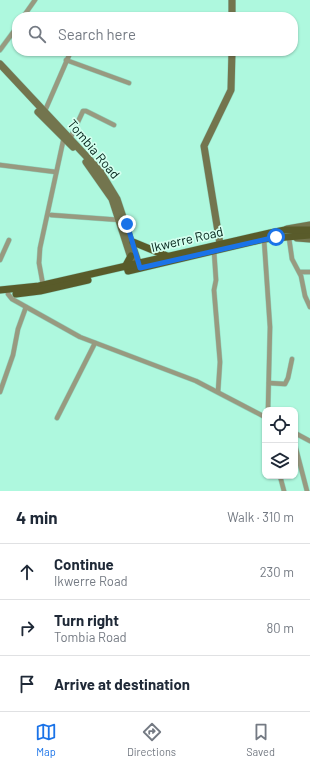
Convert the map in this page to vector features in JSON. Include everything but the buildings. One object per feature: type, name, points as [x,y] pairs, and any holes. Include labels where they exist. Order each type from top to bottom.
[{"type":"main road","points":[[232,0],[232,12]]},
{"type":"main road","points":[[220,244],[204,146],[230,90],[232,79],[232,56]]},
{"type":"main road","name":"Tombia Road","points":[[0,64],[44,114]]},
{"type":"main road","name":"Tombia Road","points":[[0,70],[100,171],[112,189],[133,242],[134,266]]},
{"type":"main road","name":"Tombia Road","points":[[67,138],[106,188],[120,220],[134,266]]},
{"type":"main road","points":[[278,231],[292,227],[310,225]]},
{"type":"main road","name":"Ikwerre Road","points":[[5,291],[40,291],[167,256],[220,244],[278,231],[310,230]]},
{"type":"main road","name":"Ikwerre Road","points":[[0,295],[5,291],[43,285],[214,251],[265,239],[310,235]]},
{"type":"main road","points":[[265,239],[310,239]]},
{"type":"main road","points":[[133,242],[167,256]]},
{"type":"street","points":[[27,12],[35,0]]},
{"type":"street","points":[[0,50],[12,33]]},
{"type":"street","points":[[44,114],[68,56]]},
{"type":"street","points":[[66,60],[128,84]]},
{"type":"street","points":[[43,285],[40,272],[39,255],[56,172],[67,138],[83,111],[86,111],[114,125]]},
{"type":"street","points":[[0,166],[56,172]]},
{"type":"street","points":[[51,215],[120,220]]},
{"type":"street","points":[[289,238],[292,259],[300,272],[305,296],[310,307]]},
{"type":"street","points":[[265,239],[270,327],[268,407]]},
{"type":"street","points":[[0,260],[9,240]]},
{"type":"street","points":[[214,251],[216,280],[214,290],[220,362],[218,392]]},
{"type":"street","points":[[300,272],[310,272]]},
{"type":"street","points":[[5,291],[12,299],[57,325],[95,343],[173,372],[218,392],[262,415]]},
{"type":"street","points":[[0,392],[13,355],[18,329],[26,307]]},
{"type":"street","points":[[57,418],[95,343]]},
{"type":"street","points":[[269,383],[285,384],[288,378],[292,359]]},
{"type":"street","points":[[298,435],[310,441]]},
{"type":"street","points":[[298,456],[307,491]]},
{"type":"street","points":[[281,479],[284,491]]},
{"type":"route","points":[[127,224],[140,268],[276,237]]}]
